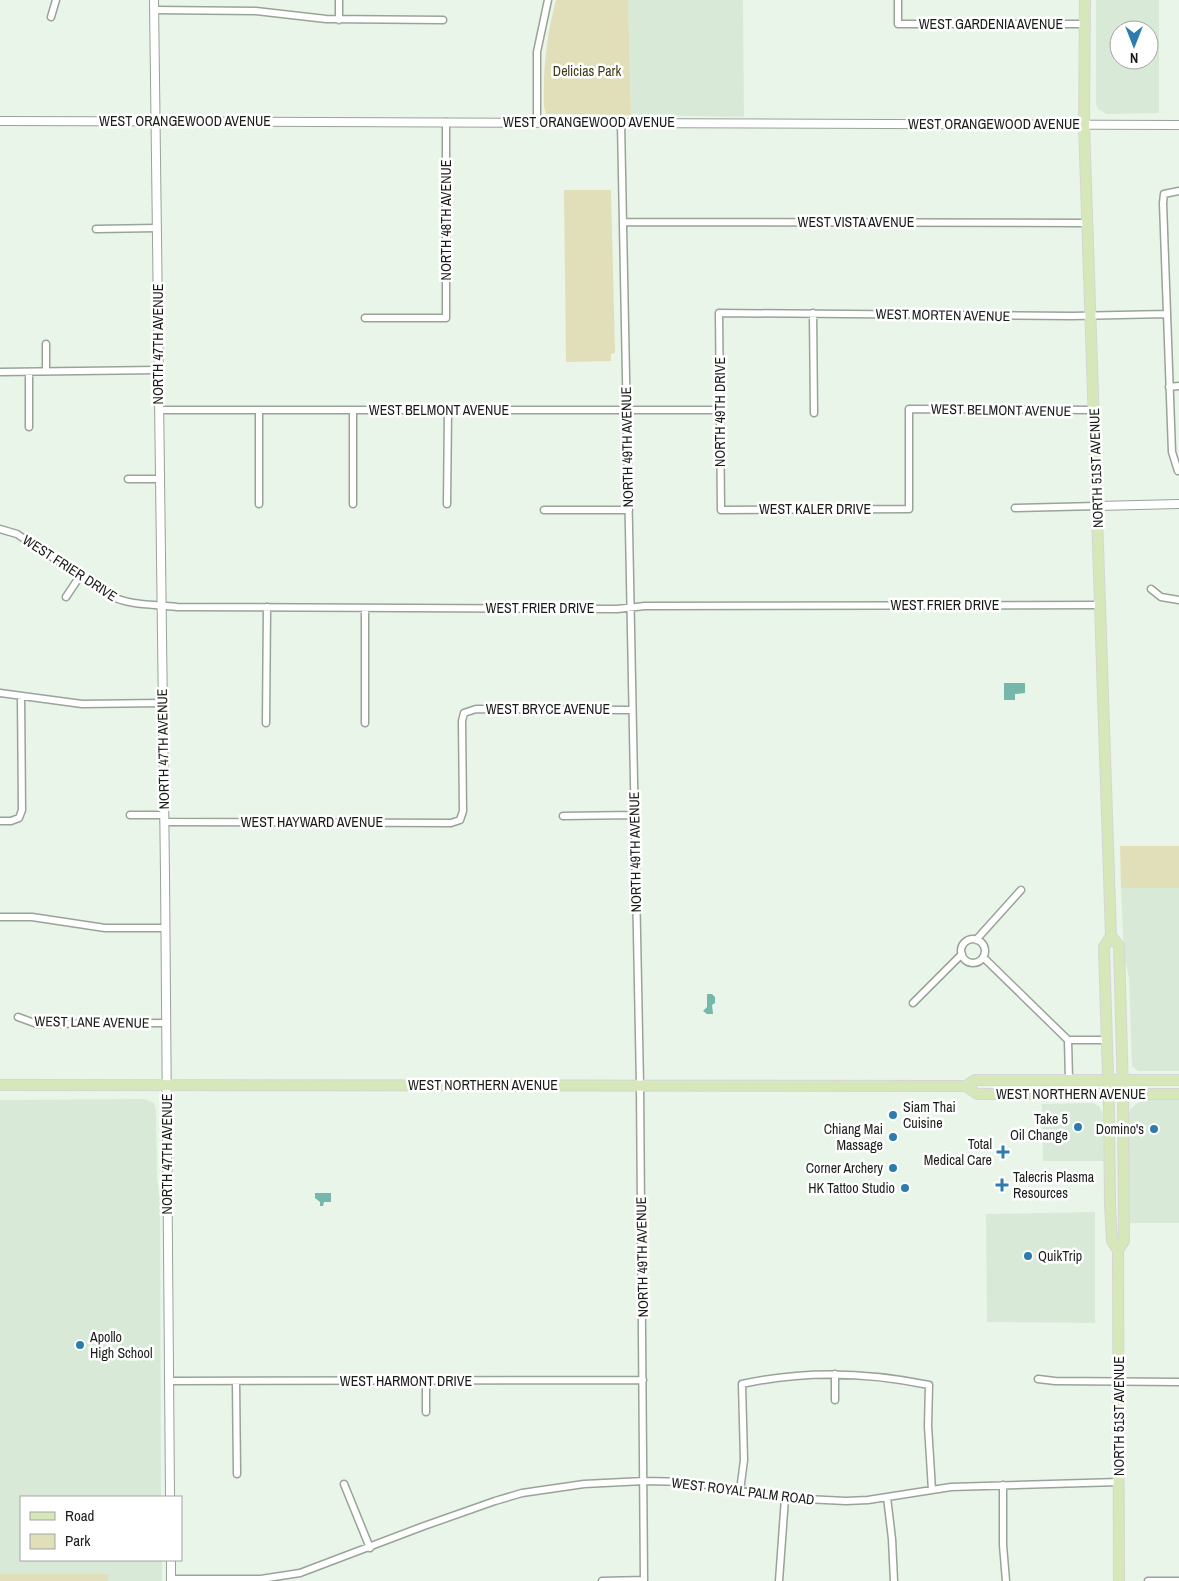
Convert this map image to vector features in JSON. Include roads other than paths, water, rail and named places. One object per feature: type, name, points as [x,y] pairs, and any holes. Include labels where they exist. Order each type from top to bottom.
[{"type":"main road","name":"NORTH 51ST AVENUE","points":[[1085,0],[1084,124],[1112,936],[1119,946],[1123,1080],[1124,1241],[1118,1250],[1119,1581]]},
{"type":"main road","name":"NORTH 51ST AVENUE","points":[[1112,936],[1104,947],[1109,1080],[1110,1204],[1112,1242],[1118,1250]]},
{"type":"main road","name":"WEST NORTHERN AVENUE","points":[[0,1085],[966,1086],[975,1080],[1179,1080]]},
{"type":"main road","name":"WEST NORTHERN AVENUE","points":[[966,1086],[977,1094],[1179,1094]]},
{"type":"street","points":[[51,17],[56,0]]},
{"type":"street","name":"NORTH 47TH AVENUE","points":[[154,0],[170,1496]]},
{"type":"street","points":[[339,0],[339,20]]},
{"type":"street","points":[[537,122],[537,52],[548,0]]},
{"type":"street","name":"WEST GARDENIA AVENUE","points":[[898,0],[898,24],[1085,24]]},
{"type":"street","points":[[154,10],[256,11],[339,20],[443,20]]},
{"type":"street","name":"WEST ORANGEWOOD AVENUE","points":[[0,121],[1179,125]]},
{"type":"street","name":"NORTH 48TH AVENUE","points":[[365,318],[446,318],[446,122]]},
{"type":"street","name":"NORTH 49TH AVENUE","points":[[621,123],[640,1086],[644,1581]]},
{"type":"street","points":[[1178,471],[1172,452],[1163,203],[1164,194],[1179,191]]},
{"type":"street","name":"WEST VISTA AVENUE","points":[[623,222],[1088,222]]},
{"type":"street","points":[[96,229],[157,228]]},
{"type":"street","name":"WEST MORTEN AVENUE","points":[[719,313],[1092,316],[1167,314]]},
{"type":"street","name":"NORTH 49TH DRIVE","points":[[719,313],[720,510]]},
{"type":"street","points":[[813,313],[814,413]]},
{"type":"street","points":[[46,344],[46,371]]},
{"type":"street","points":[[0,372],[158,370]]},
{"type":"street","points":[[28,372],[29,427]]},
{"type":"street","points":[[1169,387],[1179,386]]},
{"type":"street","name":"WEST BELMONT AVENUE","points":[[909,509],[908,409],[1094,410]]},
{"type":"street","name":"WEST BELMONT AVENUE","points":[[159,410],[720,410]]},
{"type":"street","points":[[259,410],[259,504]]},
{"type":"street","points":[[353,504],[354,410]]},
{"type":"street","points":[[447,504],[448,410]]},
{"type":"street","points":[[128,479],[160,478]]},
{"type":"street","points":[[1015,508],[1179,504]]},
{"type":"street","name":"WEST KALER DRIVE","points":[[720,510],[909,509]]},
{"type":"street","points":[[544,510],[629,510]]},
{"type":"street","name":"WEST FRIER DRIVE","points":[[0,529],[17,534],[120,600],[130,603],[177,607],[630,608],[646,606],[1101,605]]},
{"type":"street","points":[[66,597],[80,576]]},
{"type":"street","points":[[1152,589],[1161,597],[1179,600]]},
{"type":"street","points":[[266,723],[267,607]]},
{"type":"street","points":[[364,723],[365,608]]},
{"type":"street","points":[[0,693],[82,704],[162,703]]},
{"type":"street","points":[[0,821],[11,821],[19,818],[22,810],[20,696]]},
{"type":"street","name":"WEST BRYCE AVENUE","points":[[460,820],[462,811],[462,721],[464,713],[476,708],[632,710]]},
{"type":"street","name":"WEST HAYWARD AVENUE","points":[[130,815],[163,818],[452,823],[460,820]]},
{"type":"street","points":[[563,816],[634,816]]},
{"type":"street","points":[[976,940],[1021,890]]},
{"type":"street","points":[[0,916],[32,917],[105,928],[165,928]]},
{"type":"street","points":[[914,1002],[962,954],[965,943],[968,940],[976,940],[984,946],[983,957],[977,962],[970,962],[962,954]]},
{"type":"street","points":[[983,957],[1068,1040],[1069,1080]]},
{"type":"street","name":"WEST LANE AVENUE","points":[[18,1018],[37,1024],[166,1024]]},
{"type":"street","points":[[1068,1040],[1107,1040]]},
{"type":"street","points":[[835,1374],[835,1400]]},
{"type":"street","points":[[740,1491],[744,1460],[742,1384],[776,1378],[835,1374],[879,1376],[929,1385],[928,1426],[932,1490]]},
{"type":"street","points":[[1038,1378],[1055,1381],[1179,1382]]},
{"type":"street","points":[[426,1380],[426,1412]]},
{"type":"street","name":"WEST HARMONT DRIVE","points":[[169,1381],[643,1380]]},
{"type":"street","points":[[236,1381],[237,1474]]},
{"type":"street","name":"WEST ROYAL PALM ROAD","points":[[171,1580],[234,1580],[281,1577],[300,1573],[370,1548],[434,1522],[522,1493],[584,1484],[644,1480],[690,1482],[785,1498],[846,1501],[932,1490],[1003,1485],[1119,1482]]},
{"type":"street","points":[[344,1484],[370,1548]]},
{"type":"street","points":[[1003,1485],[1006,1581]]},
{"type":"street","points":[[887,1497],[894,1581]]},
{"type":"street","points":[[779,1581],[785,1498]]},
{"type":"street","points":[[171,1561],[171,1580]]},
{"type":"street","points":[[602,1581],[644,1581]]},
{"type":"street","points":[[1148,1581],[1179,1581]]},
{"type":"water","points":[[1004,683],[1025,683],[1025,693],[1015,694],[1015,700],[1004,700]]},
{"type":"water","points":[[707,994],[712,994],[715,997],[715,1003],[712,1005],[713,1014],[707,1014],[703,1011],[707,1007]]},
{"type":"water","points":[[315,1193],[331,1193],[331,1202],[324,1202],[323,1206],[320,1206],[320,1202],[315,1198]]},
{"type":"place","name":"Siam Thai Cuisine","points":[[893,1115]]},
{"type":"place","name":"Take 5 Oil Change","points":[[1078,1127]]},
{"type":"place","name":"Domino's","points":[[1154,1129]]},
{"type":"place","name":"Chiang Mai Massage","points":[[893,1137]]},
{"type":"place","name":"Total Medical Care","points":[[1003,1152]]},
{"type":"place","name":"Corner Archery","points":[[893,1168]]},
{"type":"place","name":"Talecris Plasma Resources","points":[[1002,1185]]},
{"type":"place","name":"HK Tattoo Studio","points":[[905,1188]]},
{"type":"place","name":"QuikTrip","points":[[1028,1256]]},
{"type":"place","name":"Apollo High School","points":[[80,1345]]},
{"type":"park label","name":"Delicias Park","points":[[587,71]]}]
